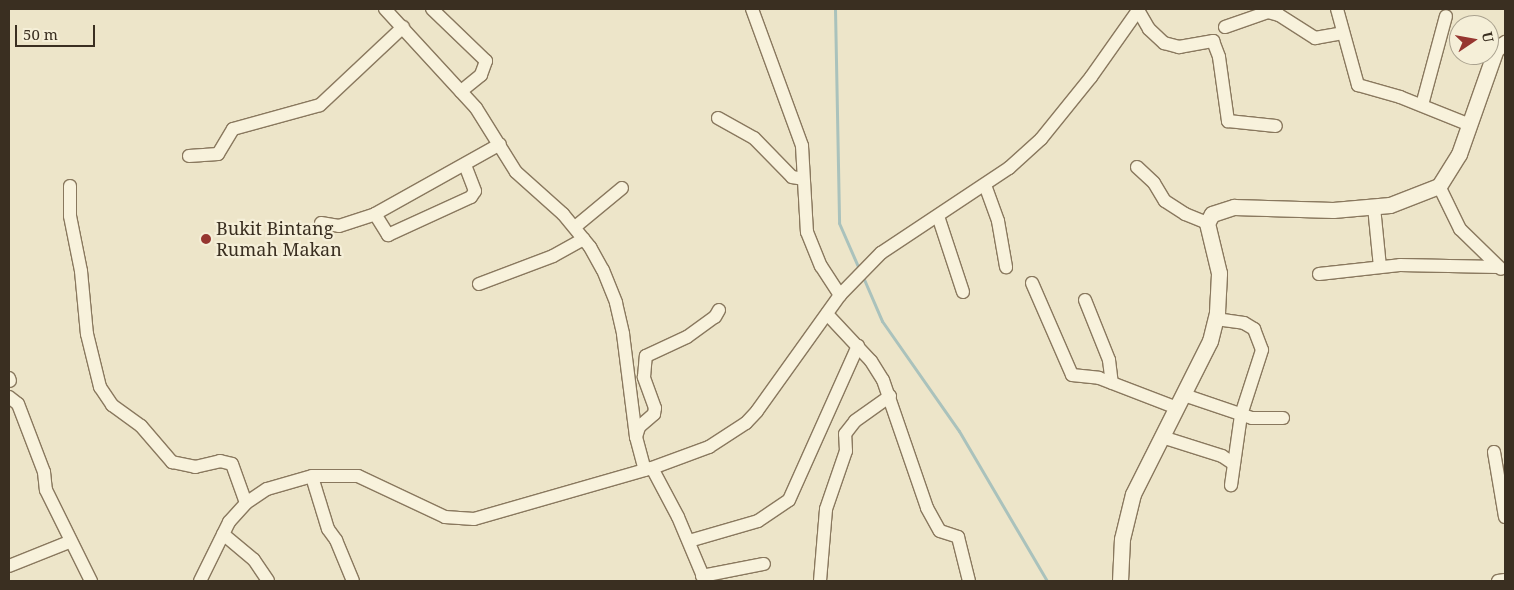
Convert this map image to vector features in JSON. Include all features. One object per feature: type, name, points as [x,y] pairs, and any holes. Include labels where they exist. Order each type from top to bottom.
[{"type":"street","points":[[385,9],[461,91],[486,121],[516,172],[584,239],[603,270],[616,303],[629,367],[636,437],[649,469],[689,541],[704,579],[764,564]]},
{"type":"street","points":[[432,9],[486,61],[481,75],[461,91]]},
{"type":"street","points":[[752,9],[791,111],[802,146],[807,232],[821,266],[844,292]]},
{"type":"street","points":[[1337,9],[1358,85],[1422,105],[1470,125]]},
{"type":"street","points":[[200,581],[223,534],[246,503],[267,489],[312,477],[335,474],[358,476],[445,517],[474,519],[649,469],[709,447],[746,423],[844,292],[881,253],[985,185],[1016,162],[1049,130],[1138,10],[1156,37],[1172,47],[1213,42],[1219,57],[1228,121],[1276,126]]},
{"type":"street","points":[[1226,27],[1268,12],[1279,16],[1315,38],[1343,33]]},
{"type":"street","points":[[1422,105],[1446,16]]},
{"type":"street","points":[[189,156],[214,156],[233,129],[320,105],[403,27]]},
{"type":"street","points":[[1120,581],[1125,519],[1139,476],[1162,437],[1210,341],[1216,319],[1220,273],[1207,223],[1212,214],[1234,207],[1333,210],[1374,207],[1390,205],[1439,186],[1451,171],[1470,125],[1496,49],[1505,43]]},
{"type":"street","points":[[718,118],[754,138],[792,177],[803,179]]},
{"type":"street","points":[[321,223],[339,226],[375,214],[500,144]]},
{"type":"street","points":[[375,214],[388,236],[470,196],[475,191],[465,165]]},
{"type":"street","points":[[1137,167],[1154,183],[1165,201],[1207,223]]},
{"type":"street","points":[[985,185],[1000,228],[1006,267]]},
{"type":"street","points":[[70,186],[70,216],[81,271],[87,334],[100,387],[112,405],[141,426],[172,462],[195,467],[220,461],[232,464],[246,503]]},
{"type":"street","points":[[1439,186],[1460,229],[1502,269]]},
{"type":"street","points":[[574,228],[622,188]]},
{"type":"street","points":[[1374,207],[1380,267]]},
{"type":"street","points":[[938,216],[963,292]]},
{"type":"street","points":[[479,284],[553,256],[584,239]]},
{"type":"street","points":[[1320,274],[1380,267],[1502,269]]},
{"type":"street","points":[[1032,283],[1072,375],[1241,415],[1283,418]]},
{"type":"street","points":[[1085,300],[1109,360],[1112,383]]},
{"type":"street","points":[[636,437],[639,427],[654,414],[655,408],[644,378],[646,356],[687,337],[715,317],[719,310]]},
{"type":"street","points":[[827,314],[871,361],[890,396],[927,508],[940,531],[958,537],[969,581]]},
{"type":"street","points":[[1216,319],[1244,323],[1254,329],[1260,339],[1262,350],[1241,415],[1231,485]]},
{"type":"street","points":[[689,541],[758,521],[789,500],[858,346]]},
{"type":"street","points":[[820,581],[826,509],[846,451],[845,434],[855,421],[890,396]]},
{"type":"street","points":[[9,397],[18,404],[44,472],[46,490],[69,542],[91,581]]},
{"type":"street","points":[[1162,437],[1222,456],[1234,464]]},
{"type":"street","points":[[1494,452],[1505,517]]},
{"type":"street","points":[[312,477],[328,529],[336,540],[353,581]]},
{"type":"street","points":[[223,534],[254,560],[268,581]]},
{"type":"street","points":[[9,566],[69,542]]},
{"type":"street","points":[[1498,581],[1505,580]]},
{"type":"waterway","points":[[835,9],[839,223],[860,271]]},
{"type":"waterway","points":[[863,277],[882,321],[959,431],[1047,581]]},
{"type":"place","name":"Bukit Bintang Rumah Makan","points":[[206,239]]}]
